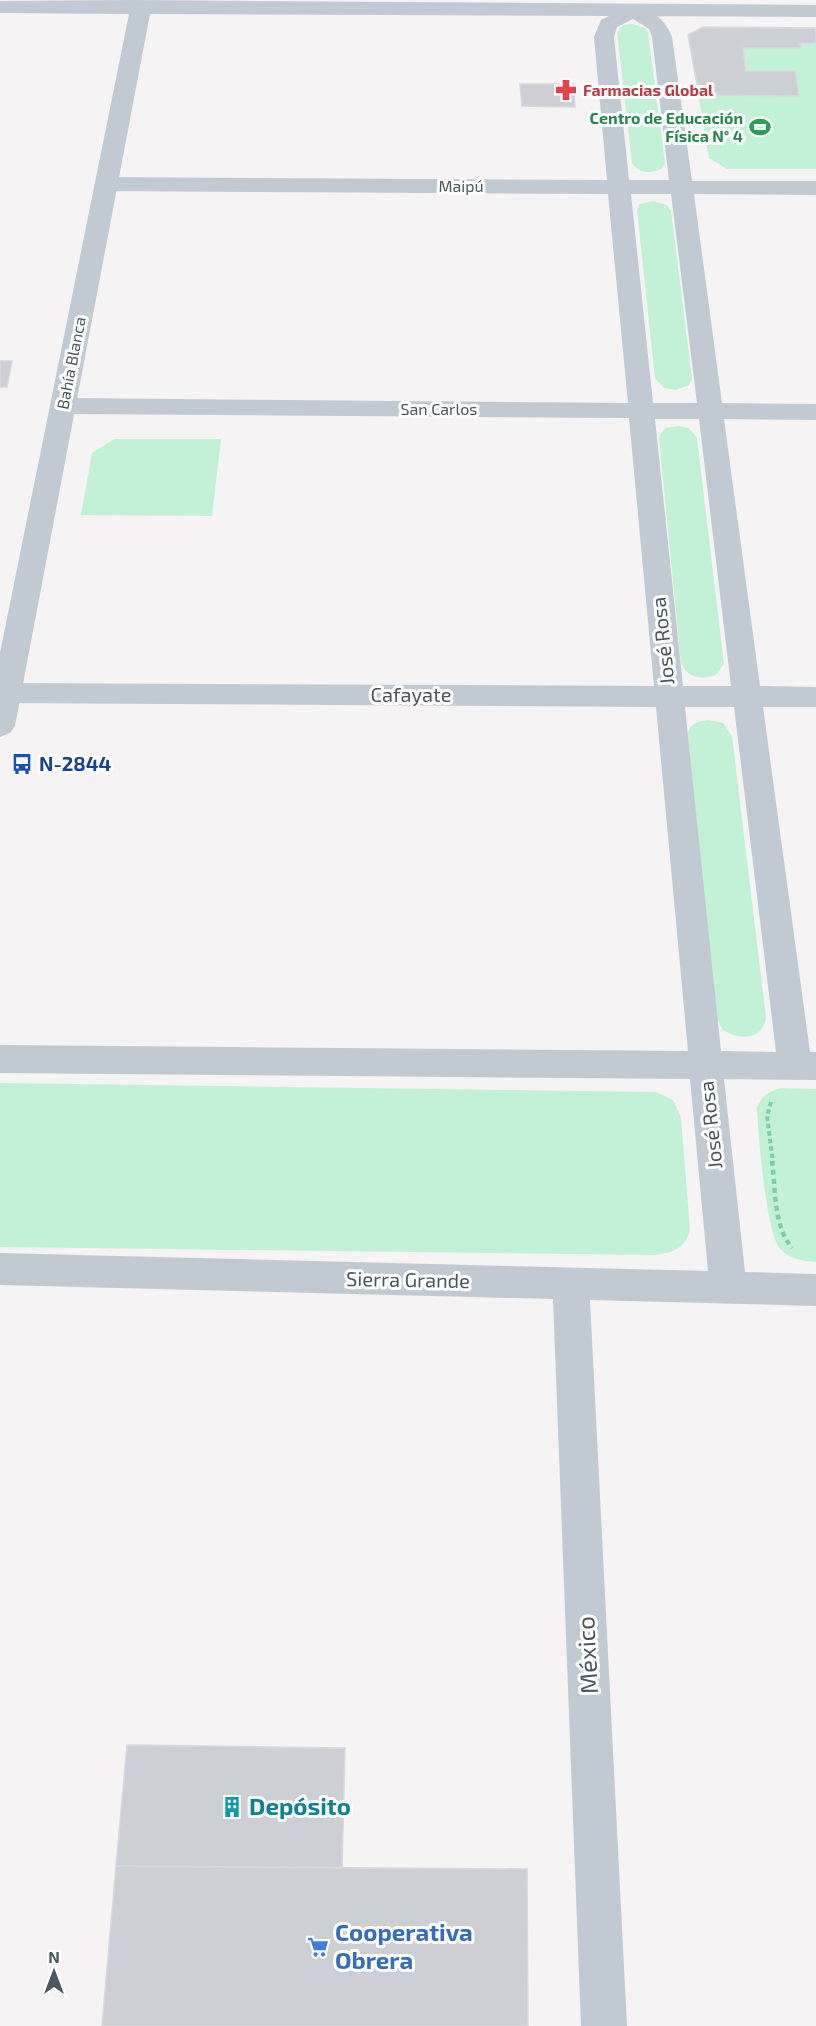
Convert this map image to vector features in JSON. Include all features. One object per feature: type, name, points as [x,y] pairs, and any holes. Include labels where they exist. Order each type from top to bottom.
[{"type":"street","points":[[0,7],[141,4],[633,5],[816,11]]},
{"type":"street","name":"Bahía Blanca","points":[[0,726],[141,4]]},
{"type":"street","points":[[0,1059],[806,1066],[748,697],[662,37],[658,26],[633,5]]},
{"type":"street","name":"José Rosa","points":[[633,5],[608,24],[604,37],[704,1066],[728,1288]]},
{"type":"street","name":"Maipú","points":[[106,184],[816,188]]},
{"type":"street","name":"San Carlos","points":[[63,406],[816,412]]},
{"type":"street","name":"Cafayate","points":[[7,693],[816,697]]},
{"type":"street","name":"Sierra Grande","points":[[0,1269],[816,1290]]},
{"type":"street","name":"México","points":[[571,1284],[604,2026]]},
{"type":"path","points":[[767,1116],[780,1226],[790,1246],[801,1252]]},
{"type":"green space","points":[[632,24],[645,28],[648,32],[665,163],[663,168],[650,172],[638,169],[632,163],[617,32],[623,25]]},
{"type":"green space","name":"Centro de Educación Física N° 4","points":[[703,27],[816,28],[816,169],[727,169],[709,158],[688,35]]},
{"type":"green space","points":[[653,201],[667,205],[671,211],[692,379],[689,385],[675,390],[664,388],[655,378],[637,210],[639,204]]},
{"type":"green space","points":[[678,426],[689,428],[697,438],[724,664],[716,675],[705,677],[691,675],[681,663],[659,438],[666,428]]},
{"type":"green space","points":[[114,439],[221,439],[212,516],[81,515],[92,453]]},
{"type":"green space","points":[[709,720],[723,723],[732,736],[766,1018],[760,1031],[755,1035],[743,1037],[723,1030],[716,1017],[688,735],[692,725]]},
{"type":"green space","points":[[0,1083],[656,1092],[673,1100],[681,1117],[690,1230],[685,1242],[677,1249],[654,1255],[0,1247]]},
{"type":"green space","points":[[782,1088],[816,1089],[816,1262],[793,1257],[781,1250],[771,1225],[767,1205],[757,1108],[767,1094]]},
{"type":"building","points":[[703,27],[816,28],[816,43],[800,43],[801,48],[743,48],[746,71],[795,71],[799,96],[699,95],[688,35]]},
{"type":"building","points":[[520,84],[573,84],[575,107],[522,106]]},
{"type":"building","points":[[0,361],[12,361],[7,387],[0,387]]},
{"type":"building","name":"Depósito","points":[[127,1745],[345,1748],[342,1868],[116,1866]]},
{"type":"building","name":"Cooperativa Obrera","points":[[116,1866],[527,1869],[528,2026],[102,2026]]},
{"type":"place","name":"Farmacias Global","points":[[566,90]]},
{"type":"place","name":"Centro de Educación Física N° 4","points":[[760,127]]},
{"type":"place","name":"N-2844","points":[[22,764]]},
{"type":"place","name":"Depósito","points":[[232,1807]]},
{"type":"place","name":"Cooperativa Obrera","points":[[318,1947]]}]
